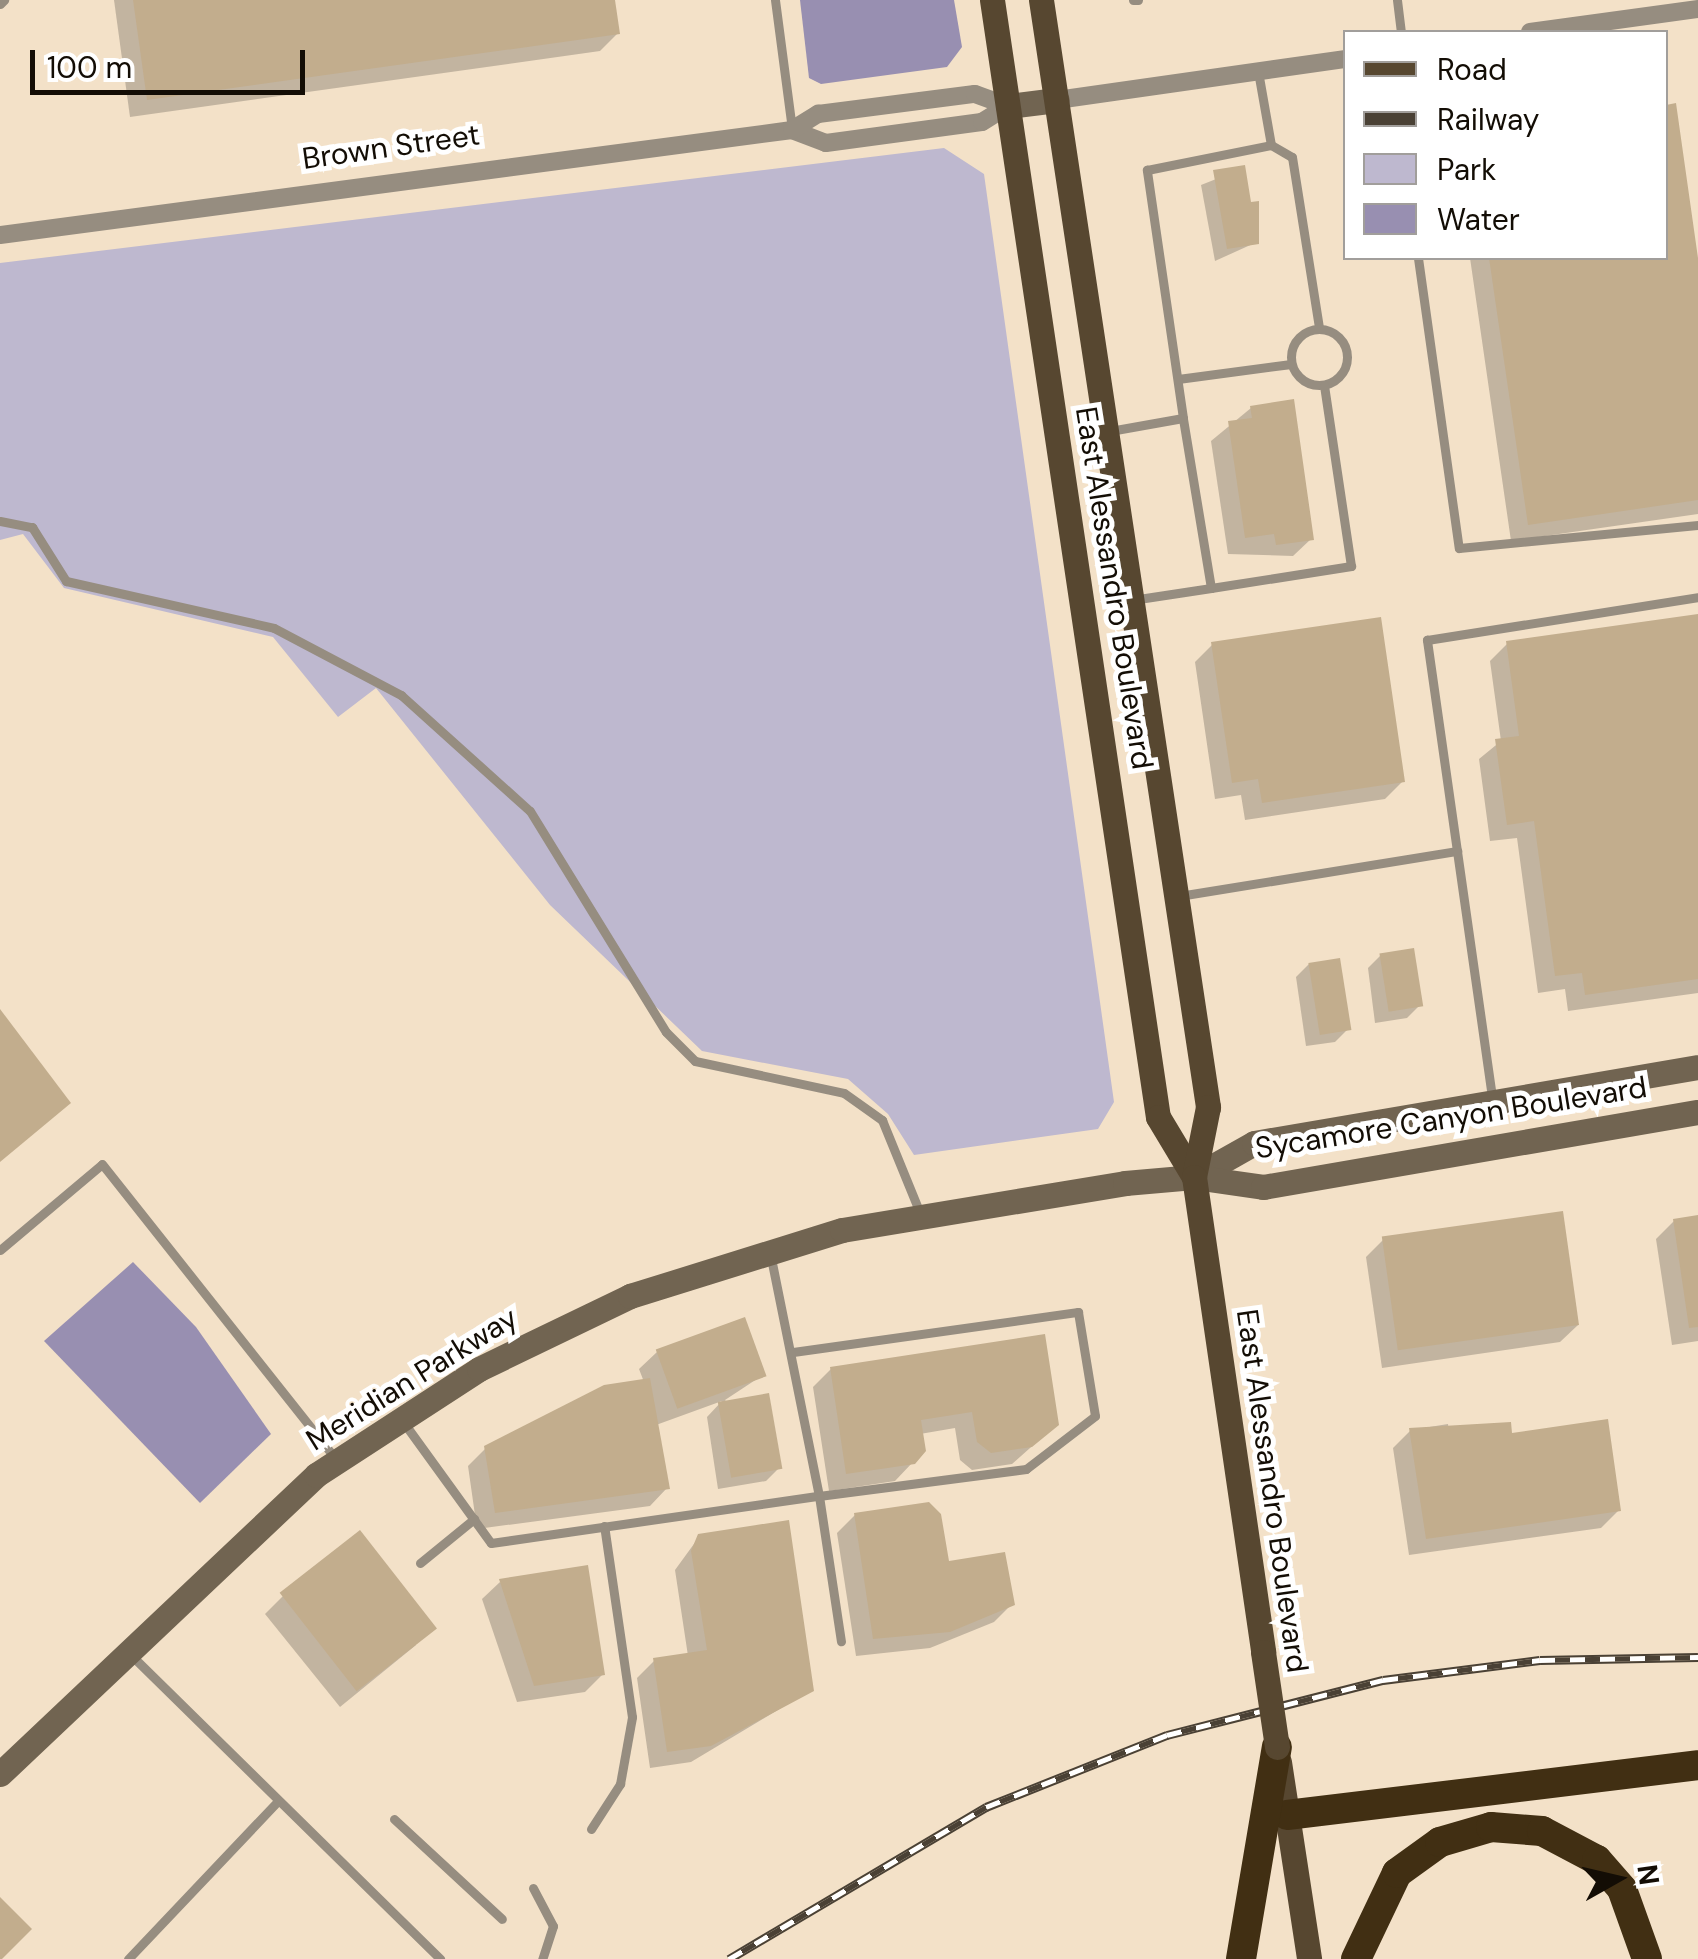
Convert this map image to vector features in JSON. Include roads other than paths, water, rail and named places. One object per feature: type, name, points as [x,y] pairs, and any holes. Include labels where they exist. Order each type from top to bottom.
[{"type":"highway","points":[[1241,1959],[1277,1747]]},
{"type":"highway","points":[[1287,1815],[1698,1765]]},
{"type":"highway","points":[[1356,1959],[1397,1873],[1440,1842],[1492,1827],[1542,1831],[1597,1860],[1622,1889],[1648,1959]]},
{"type":"main road","name":"East Alessandro Boulevard","points":[[992,0],[1158,1117],[1194,1177]]},
{"type":"main road","name":"East Alessandro Boulevard","points":[[1040,0],[1208,1107],[1194,1177],[1309,1959]]},
{"type":"main road","name":"Brown Street","points":[[1008,106],[1057,100]]},
{"type":"main road","name":"Sycamore Canyon Boulevard","points":[[1194,1177],[1254,1144],[1698,1066]]},
{"type":"main road","name":"Sycamore Canyon Boulevard","points":[[1194,1177],[1263,1187],[1698,1112]]},
{"type":"main road","name":"Meridian Parkway","points":[[0,1774],[125,1648],[337,1460],[399,1417],[564,1326],[768,1249],[922,1217],[1194,1177]]},
{"type":"street","points":[[1545,30],[1698,9]]},
{"type":"street","points":[[1057,100],[1343,58]]},
{"type":"street","name":"Brown Street","points":[[0,235],[792,130],[818,114],[976,94],[1008,106]]},
{"type":"street","name":"Brown Street","points":[[792,130],[826,142],[982,122],[1008,106]]},
{"type":"lane","points":[[775,0],[792,130]]},
{"type":"lane","points":[[1396,0],[1401,30]]},
{"type":"lane","points":[[1258,71],[1271,146]]},
{"type":"lane","points":[[1211,588],[1147,170],[1271,146],[1292,158],[1319,328],[1346,350],[1345,368],[1324,385],[1307,383],[1292,364],[1296,340],[1319,328]]},
{"type":"lane","points":[[1418,260],[1460,548],[1698,525]]},
{"type":"lane","points":[[1178,379],[1292,364]]},
{"type":"lane","points":[[1132,600],[1350,566],[1324,385]]},
{"type":"lane","points":[[1107,431],[1183,418]]},
{"type":"lane","points":[[0,520],[32,527],[66,580],[274,628],[402,695],[530,811],[685,1051],[844,1093],[882,1120],[922,1217]]},
{"type":"lane","points":[[1493,1100],[1428,640],[1698,597]]},
{"type":"lane","points":[[1176,896],[1458,851]]},
{"type":"lane","points":[[0,1250],[102,1164],[337,1460]]},
{"type":"lane","points":[[768,1249],[793,1352],[820,1496],[841,1641]]},
{"type":"lane","points":[[399,1417],[491,1543],[1026,1470],[1095,1416],[1078,1312],[793,1352]]},
{"type":"lane","points":[[420,1563],[474,1519]]},
{"type":"lane","points":[[591,1829],[620,1784],[632,1717],[604,1526]]},
{"type":"lane","points":[[125,1648],[275,1804],[440,1959]]},
{"type":"lane","points":[[128,1959],[275,1804]]},
{"type":"lane","points":[[394,1819],[502,1919]]},
{"type":"lane","points":[[533,1888],[553,1926],[542,1959]]},
{"type":"water","points":[[800,0],[954,0],[962,47],[947,67],[821,84],[809,78]]},
{"type":"water","points":[[133,1262],[196,1327],[271,1434],[200,1503],[44,1341]]},
{"type":"railway","points":[[729,1959],[986,1807],[1167,1735],[1383,1680],[1540,1660],[1698,1657]]}]
